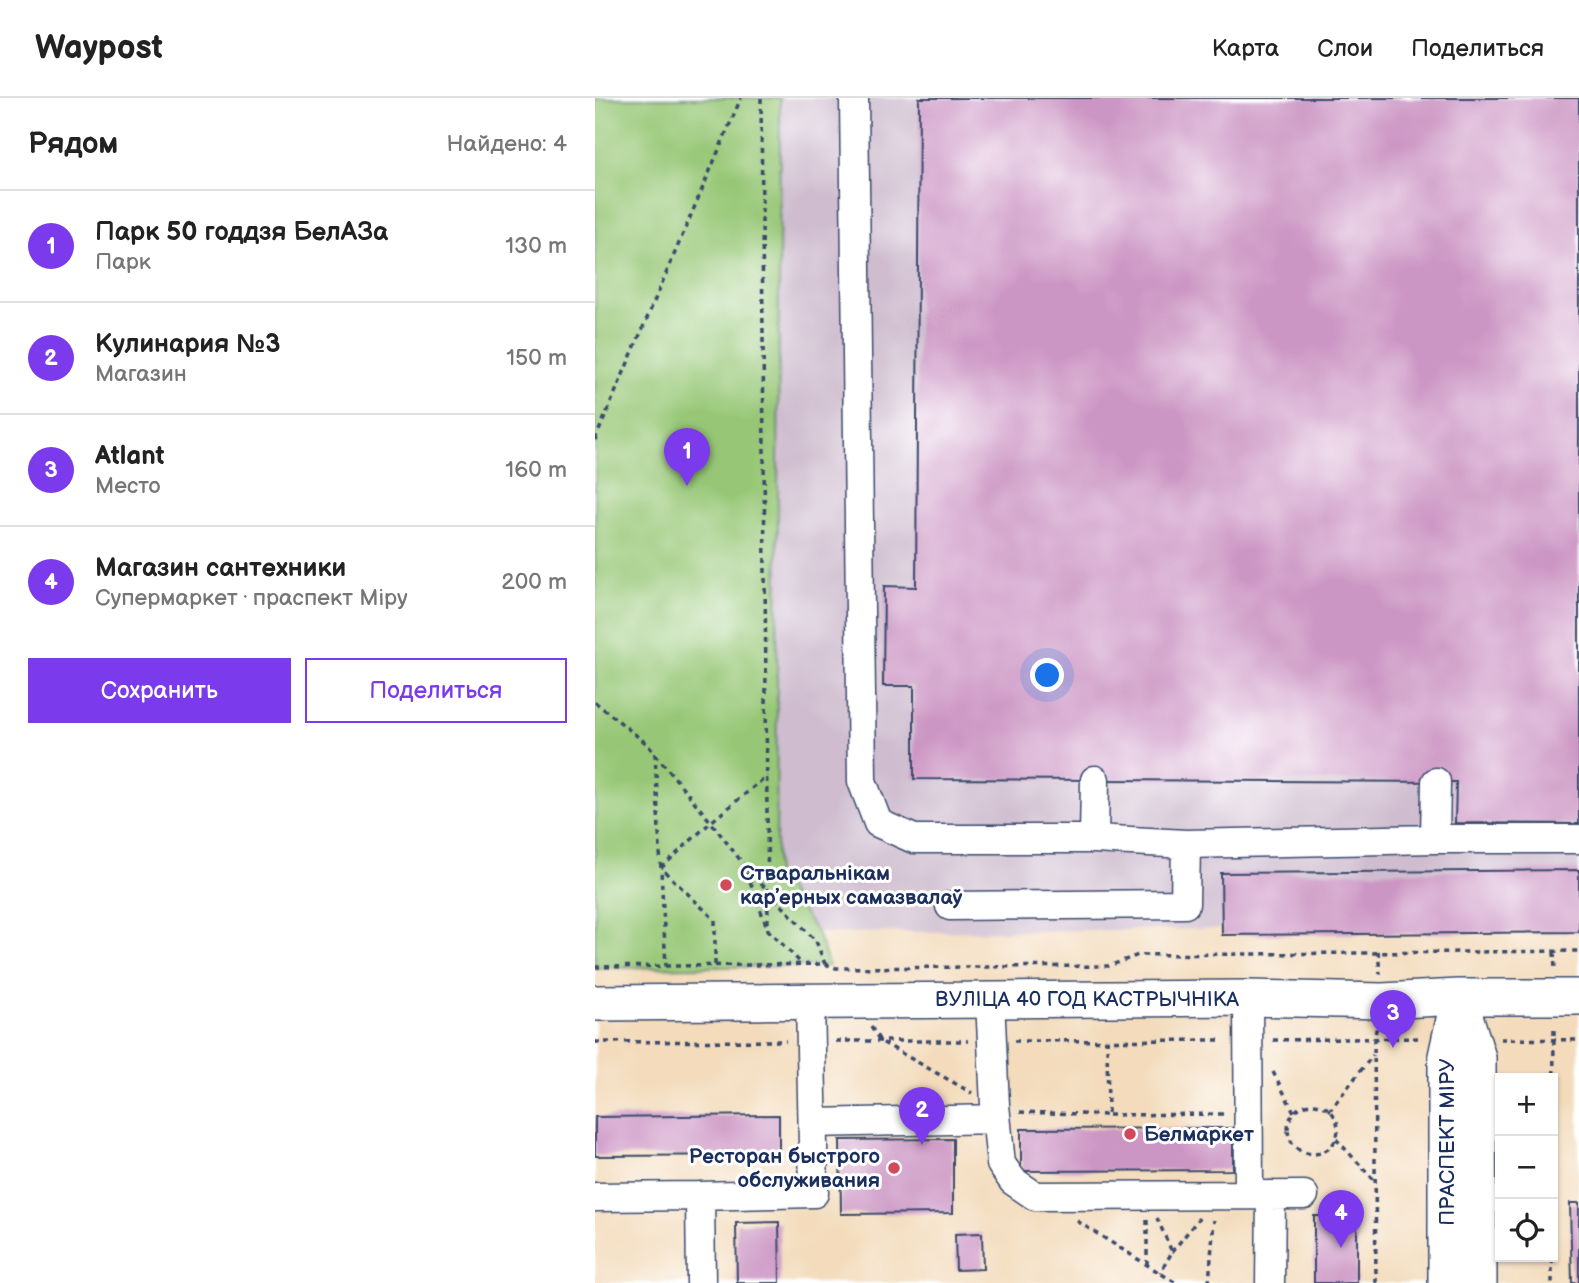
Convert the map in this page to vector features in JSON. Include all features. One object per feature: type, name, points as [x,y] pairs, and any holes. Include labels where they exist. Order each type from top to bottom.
[{"type":"main road","name":"ПРАСПЕКТ МІРУ","points":[[1459,997],[1446,1056],[1462,1182],[1479,1283]]},
{"type":"main road","name":"ВУЛІЦА 40 ГОД КАСТРЫЧНІКА","points":[[595,1003],[1567,998]]},
{"type":"main road","name":"ПРАСПЕКТ МІРУ","points":[[1446,1283],[1462,1182]]},
{"type":"street","points":[[854,98],[862,781],[878,823],[914,839],[1094,839],[1186,844],[1579,839]]},
{"type":"street","points":[[1094,839],[1095,780]]},
{"type":"street","points":[[1435,839],[1436,782]]},
{"type":"street","points":[[950,906],[1185,904],[1186,844]]},
{"type":"street","points":[[1248,998],[1260,1195],[1270,1283]]},
{"type":"street","points":[[990,1000],[995,1112],[1001,1164],[1013,1181],[1035,1196],[1304,1195]]},
{"type":"street","points":[[595,1197],[814,1193],[810,1001]]},
{"type":"street","points":[[813,1123],[995,1112]]},
{"type":"street","points":[[700,1196],[701,1283]]},
{"type":"path","points":[[595,440],[741,98]]},
{"type":"path","points":[[761,98],[768,930]]},
{"type":"path","points":[[595,702],[655,753],[744,865],[816,941],[825,964]]},
{"type":"path","points":[[655,753],[666,967]]},
{"type":"path","points":[[661,868],[767,776]]},
{"type":"path","points":[[744,865],[768,930],[802,964]]},
{"type":"path","points":[[661,868],[715,920],[715,965]]},
{"type":"path","points":[[1376,1283],[1374,1039],[1382,1001],[1378,951]]},
{"type":"path","points":[[1553,1199],[1554,1041],[1567,998],[1554,951]]},
{"type":"path","points":[[595,967],[802,964],[825,964],[836,968],[1109,966],[1138,955],[1579,951]]},
{"type":"path","points":[[836,968],[880,1041],[995,1112],[1226,1114]]},
{"type":"path","points":[[1554,1041],[1579,1040]]},
{"type":"path","points":[[1107,1041],[1108,1115]]},
{"type":"path","points":[[1329,1111],[1374,1053]]},
{"type":"path","points":[[1318,1105],[1332,1114],[1338,1130],[1336,1139],[1325,1151],[1308,1154],[1293,1145],[1288,1129],[1290,1121],[1301,1108],[1318,1105]]},
{"type":"path","points":[[1336,1139],[1375,1181]]},
{"type":"path","points":[[1160,1273],[1172,1252],[1216,1195]]},
{"type":"path","points":[[1209,1283],[1216,1195]]},
{"type":"path","points":[[1035,1196],[1176,1283]]},
{"type":"path","points":[[1146,1196],[1147,1265]]},
{"type":"path","points":[[1146,1196],[1172,1252]]},
{"type":"path","points":[[1552,1262],[1552,1283]]},
{"type":"shaded area","points":[[780,98],[1579,98],[1579,932],[1221,929],[817,933],[776,874]]},
{"type":"green space","points":[[595,98],[780,98],[776,873],[817,933],[829,966],[595,968]]},
{"type":"building","points":[[919,98],[1579,98],[1579,824],[1455,823],[1456,782],[914,779],[914,686],[883,686],[884,586],[916,587]]},
{"type":"building","points":[[1579,870],[1579,932],[1222,935],[1221,873]]},
{"type":"building","points":[[779,1115],[779,1155],[595,1156],[595,1117]]},
{"type":"building","points":[[1233,1128],[1233,1170],[1021,1171],[1021,1129]]},
{"type":"building","points":[[953,1139],[953,1213],[841,1214],[840,1140]]},
{"type":"building","points":[[1570,1203],[1579,1203],[1579,1283],[1572,1283]]},
{"type":"building","points":[[1314,1216],[1357,1216],[1357,1283],[1314,1283]]},
{"type":"building","points":[[779,1222],[780,1283],[737,1283],[736,1223]]},
{"type":"building","points":[[982,1233],[983,1269],[956,1270],[955,1234]]},
{"type":"place","name":"Парк 50 годдзя БелАЗа","points":[[687,486]]},
{"type":"place","name":"Стваральнікам карʼерных самазвалаў","points":[[726,885]]},
{"type":"place","name":"Atlant","points":[[1393,1048]]},
{"type":"place","name":"Белмаркет","points":[[1130,1134]]},
{"type":"place","name":"Кулинария №3","points":[[922,1145]]},
{"type":"place","name":"Ресторан быстрого обслуживания","points":[[894,1168]]},
{"type":"place","name":"Магазин сантехники","points":[[1341,1248]]}]
